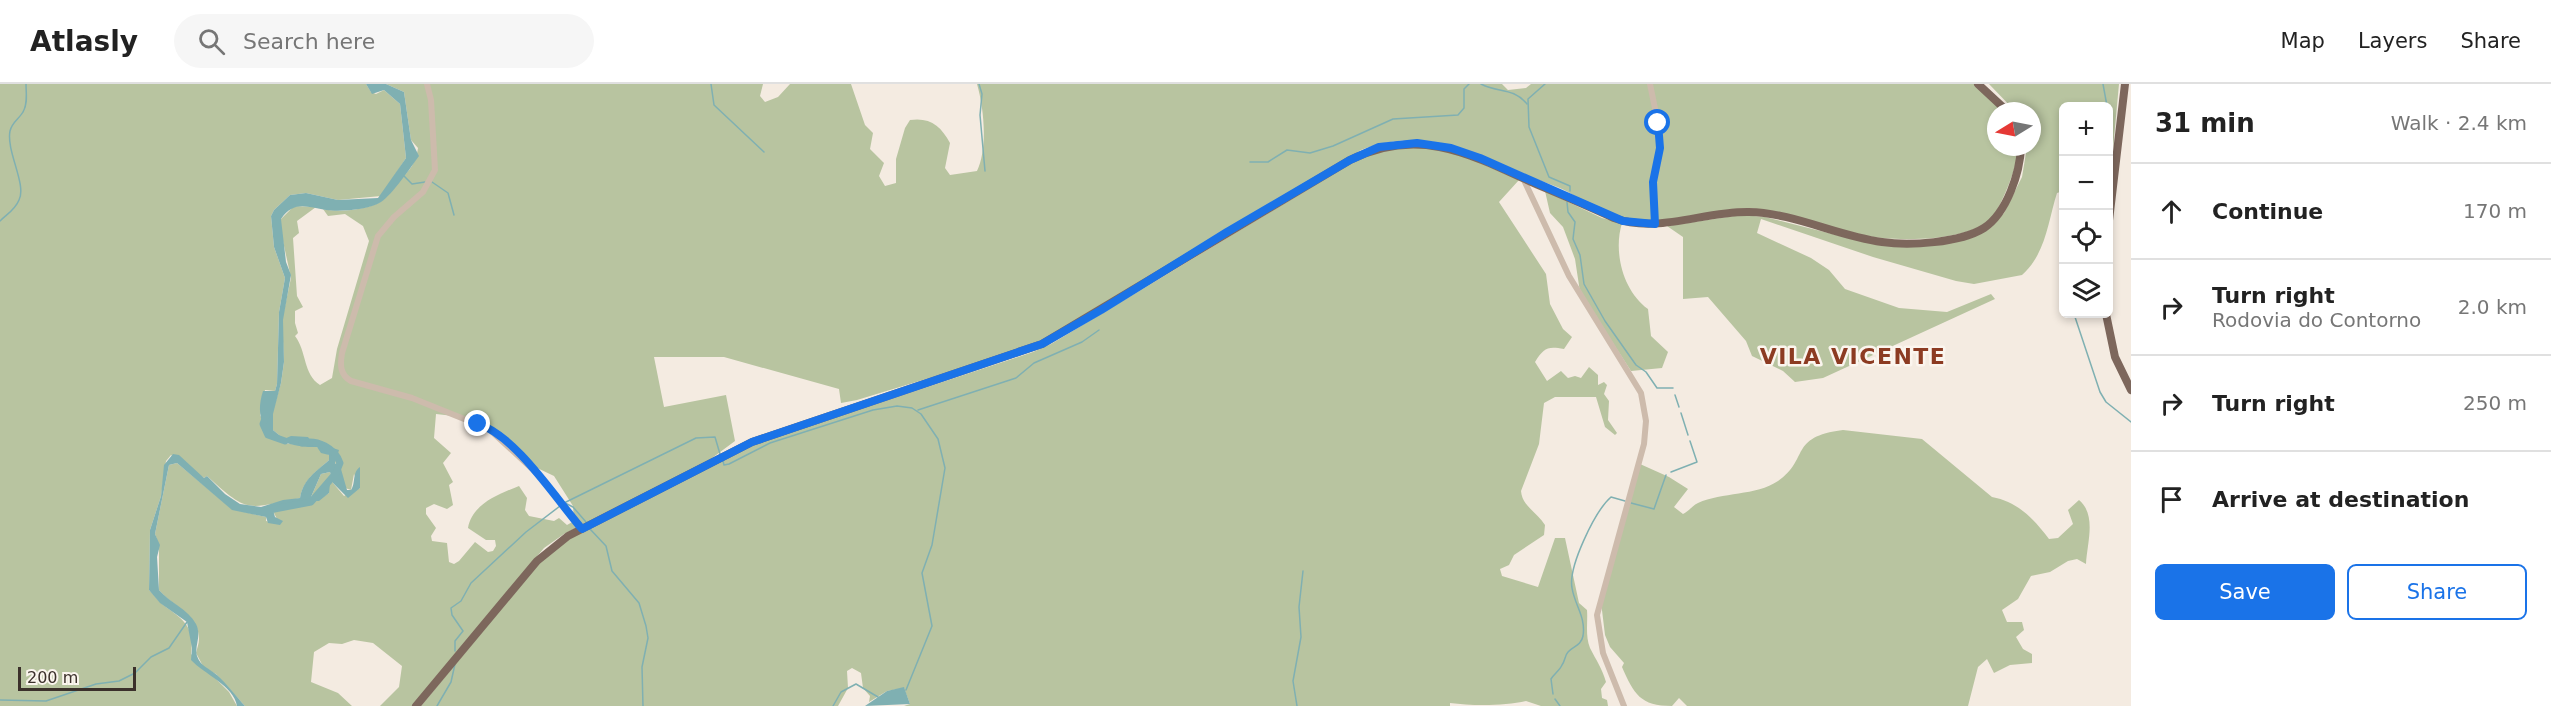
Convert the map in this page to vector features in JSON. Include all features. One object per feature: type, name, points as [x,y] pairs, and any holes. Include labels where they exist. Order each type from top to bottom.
[{"type":"main road","points":[[1978,84],[1997,102]]},
{"type":"main road","points":[[2111,210],[2125,84]]},
{"type":"main road","points":[[416,706],[537,561],[556,544],[752,442],[1042,344],[1227,232],[1371,150],[1402,144],[1431,145],[1480,158],[1623,221],[1655,224],[1750,212],[1882,242],[1922,243],[1961,237],[1985,227],[1998,212],[2015,178],[2019,156]]},
{"type":"main road","points":[[2107,318],[2115,357],[2131,390]]},
{"type":"street","points":[[427,84],[431,100],[435,170],[423,192],[394,217],[376,240],[346,341],[341,368],[346,378],[355,382],[412,398],[489,429],[541,477],[582,529]]},
{"type":"street","points":[[1650,84],[1660,133],[1660,148],[1653,182],[1655,224]]},
{"type":"street","points":[[1523,178],[1569,276],[1637,383],[1643,401],[1646,421],[1644,444],[1597,615],[1603,653],[1624,706]]},
{"type":"green space","points":[[0,84],[366,84],[371,92],[376,94],[384,90],[400,104],[406,158],[381,196],[338,200],[306,193],[290,195],[274,210],[271,216],[274,247],[285,278],[279,312],[277,384],[275,391],[265,390],[260,415],[270,434],[282,443],[317,447],[329,455],[329,460],[307,481],[300,498],[258,506],[241,503],[207,476],[204,478],[171,455],[166,461],[161,496],[150,530],[149,590],[186,624],[191,636],[191,654],[229,692],[237,706],[0,706]]},
{"type":"green space","points":[[386,84],[763,84],[760,96],[765,102],[778,97],[790,84],[851,84],[865,125],[873,133],[870,149],[884,163],[879,176],[885,186],[896,183],[896,159],[905,128],[910,120],[929,121],[943,132],[950,143],[945,168],[950,175],[977,171],[983,151],[984,128],[977,84],[1502,84],[1508,90],[1526,88],[1531,84],[1977,84],[1996,102],[1987,102],[1987,156],[2017,156],[2002,201],[1994,215],[1984,224],[1969,231],[1951,235],[1893,239],[1863,235],[1784,213],[1757,209],[1725,210],[1662,221],[1631,219],[1606,211],[1558,187],[1466,150],[1426,141],[1384,143],[1361,150],[1054,335],[1005,355],[857,400],[841,403],[839,389],[724,357],[654,357],[664,407],[726,395],[735,441],[708,461],[564,534],[544,548],[412,706],[380,706],[399,687],[402,666],[373,643],[354,640],[342,644],[329,643],[314,652],[311,682],[338,693],[352,706],[245,706],[216,674],[204,668],[196,653],[199,639],[195,623],[159,590],[159,545],[155,534],[169,465],[177,463],[232,509],[266,517],[266,521],[275,523],[277,519],[273,511],[293,503],[314,500],[311,497],[321,474],[330,472],[333,483],[344,496],[360,488],[354,474],[351,490],[345,488],[335,462],[337,453],[332,449],[305,438],[285,440],[273,430],[272,414],[284,362],[282,320],[291,278],[281,232],[281,219],[294,206],[316,207],[297,221],[299,233],[293,238],[297,296],[303,307],[295,311],[298,333],[295,336],[311,375],[320,385],[332,378],[337,349],[369,241],[363,226],[345,214],[328,216],[323,209],[355,210],[378,203],[409,170],[417,153],[418,148],[411,140],[404,92]],"holes":[[[436,414],[463,417],[504,439],[531,465],[554,476],[573,506],[574,521],[567,525],[559,518],[554,521],[529,516],[525,510],[527,498],[519,486],[488,501],[475,512],[471,520],[468,528],[486,540],[495,540],[496,546],[493,551],[488,552],[475,542],[459,561],[454,564],[449,562],[447,543],[432,541],[431,536],[436,528],[426,514],[426,508],[434,504],[447,509],[453,505],[449,485],[453,482],[443,463],[451,453],[434,438]],[[324,482],[329,493],[315,499],[319,497]]]},
{"type":"green space","points":[[1989,84],[2119,84],[2113,148],[2113,102],[2059,102],[2059,192],[2041,247],[2030,267],[2022,275],[1974,284],[1873,257],[1761,219],[1757,233],[1811,258],[1829,270],[1845,289],[1899,308],[1947,312],[1991,294],[1995,299],[1823,378],[1795,382],[1783,371],[1752,356],[1746,341],[1708,297],[1683,299],[1683,237],[1667,226],[1741,215],[1765,217],[1864,242],[1971,238],[1983,232],[2004,213],[2022,177],[2026,156],[2041,156],[2041,102],[2006,102]]},
{"type":"green space","points":[[1405,145],[1455,152],[1519,180],[1499,202],[1546,274],[1550,304],[1563,329],[1572,337],[1564,349],[1546,349],[1535,362],[1547,381],[1561,371],[1568,378],[1575,376],[1581,378],[1589,367],[1598,375],[1598,385],[1604,382],[1607,385],[1604,394],[1609,401],[1608,420],[1617,433],[1615,435],[1605,427],[1596,397],[1555,397],[1544,403],[1539,444],[1521,491],[1524,501],[1545,525],[1544,535],[1514,555],[1509,565],[1500,569],[1502,576],[1538,587],[1555,538],[1565,538],[1579,603],[1587,610],[1588,643],[1606,682],[1601,689],[1602,698],[1607,700],[1608,706],[1541,706],[1526,701],[1488,705],[1450,703],[1450,706],[904,706],[910,704],[904,688],[887,691],[869,702],[870,696],[863,688],[861,673],[852,668],[847,671],[848,688],[838,706],[421,706],[538,564],[564,541],[746,447],[1033,352],[1051,344],[1365,155]]},
{"type":"green space","points":[[1545,191],[1602,218],[1622,223],[1619,246],[1622,270],[1632,292],[1648,309],[1651,336],[1668,352],[1662,368],[1631,371],[1580,292],[1575,259],[1563,227],[1550,213]]},
{"type":"green space","points":[[1843,430],[1922,439],[1992,497],[2010,503],[2024,512],[2049,539],[2058,538],[2073,524],[2068,510],[2079,500],[2085,506],[2090,530],[2086,564],[2077,559],[2068,561],[2050,572],[2031,576],[2018,599],[2002,610],[2007,622],[2022,622],[2024,630],[2016,637],[2023,649],[2032,654],[2032,663],[2010,665],[1994,673],[1987,659],[1978,667],[1968,706],[1687,706],[1679,698],[1672,706],[1645,701],[1635,691],[1626,676],[1622,667],[1624,663],[1610,647],[1605,635],[1601,602],[1640,464],[1669,477],[1688,489],[1674,507],[1683,514],[1696,504],[1707,500],[1769,486],[1788,473],[1807,443],[1826,433]]},
{"type":"water","points":[[366,84],[386,84],[404,92],[411,140],[419,156],[390,193],[375,205],[362,209],[339,211],[301,206],[291,209],[281,219],[286,262],[291,275],[283,320],[284,362],[273,414],[273,430],[284,439],[291,436],[308,437],[311,441],[339,450],[335,463],[341,469],[347,490],[351,490],[356,472],[360,467],[360,488],[348,498],[333,483],[330,472],[321,474],[311,497],[314,500],[319,497],[324,482],[330,484],[329,493],[319,501],[308,501],[273,510],[275,517],[283,521],[280,525],[268,523],[266,517],[232,510],[177,463],[169,465],[155,534],[160,545],[157,557],[159,590],[193,619],[198,628],[196,652],[199,660],[221,679],[245,706],[237,706],[235,699],[225,686],[191,660],[192,648],[187,622],[160,603],[149,590],[150,530],[161,496],[164,465],[173,454],[179,455],[204,478],[207,476],[225,494],[240,504],[261,507],[283,500],[300,498],[307,481],[329,460],[329,455],[321,453],[317,447],[304,447],[280,441],[271,435],[261,417],[260,405],[263,391],[275,391],[277,384],[279,312],[285,278],[274,247],[271,216],[274,210],[290,195],[306,193],[338,200],[378,198],[406,158],[400,104],[384,90],[372,94]]},
{"type":"water","points":[[904,687],[910,704],[865,706],[887,691]]},
{"type":"waterway","points":[[0,221],[15,207],[21,194],[11,148],[10,131],[26,106],[26,84]]},
{"type":"waterway","points":[[711,84],[714,105],[764,152]]},
{"type":"waterway","points":[[979,84],[982,94],[980,115],[985,171]]},
{"type":"waterway","points":[[1250,162],[1268,162],[1287,150],[1310,153],[1333,146],[1393,119],[1458,115],[1464,108],[1464,89],[1469,84]]},
{"type":"waterway","points":[[1481,84],[1516,95],[1527,104]]},
{"type":"waterway","points":[[1545,84],[1528,99],[1529,127],[1549,177],[1570,186],[1570,191]]},
{"type":"waterway","points":[[2103,84],[2106,102]]},
{"type":"waterway","points":[[404,176],[412,184],[425,182]]},
{"type":"waterway","points":[[432,182],[448,193],[454,215]]},
{"type":"waterway","points":[[1567,202],[1568,212],[1575,222],[1573,239],[1580,255],[1584,284],[1605,321],[1636,365],[1646,372],[1657,388],[1673,388]]},
{"type":"waterway","points":[[2075,318],[2100,392],[2106,402],[2131,422]]},
{"type":"waterway","points":[[918,410],[1016,378],[1034,363],[1082,342],[1099,330]]},
{"type":"waterway","points":[[1675,395],[1679,407]]},
{"type":"waterway","points":[[723,461],[724,465],[729,464],[770,443],[873,410],[897,406],[912,408],[921,414],[938,439],[945,468],[932,545],[922,573],[932,626],[906,690]]},
{"type":"waterway","points":[[1681,413],[1688,435]]},
{"type":"waterway","points":[[266,416],[263,424],[268,435],[285,441]]},
{"type":"waterway","points":[[564,503],[696,438],[715,437],[720,454]]},
{"type":"waterway","points":[[1671,472],[1697,462],[1690,441]]},
{"type":"waterway","points":[[264,511],[311,502],[336,473],[340,463],[330,449],[314,442],[302,443]]},
{"type":"waterway","points":[[1631,503],[1654,509],[1666,475]]},
{"type":"waterway","points":[[1553,694],[1551,679],[1561,667],[1567,653],[1579,644],[1583,636],[1582,617],[1572,588],[1578,554],[1591,526],[1611,497],[1625,501]]},
{"type":"waterway","points":[[565,503],[573,507],[586,522]]},
{"type":"waterway","points":[[455,651],[455,641],[463,631],[452,615],[451,608],[461,601],[471,583],[526,532],[560,506]]},
{"type":"waterway","points":[[590,529],[606,546],[612,571],[639,603],[646,626],[648,638],[642,667],[643,706]]},
{"type":"waterway","points":[[1297,706],[1293,681],[1301,637],[1299,607],[1303,571]]},
{"type":"waterway","points":[[0,700],[46,701],[96,684],[119,681],[135,673],[151,657],[169,648],[187,622]]},
{"type":"waterway","points":[[437,706],[451,682],[455,664]]},
{"type":"waterway","points":[[833,706],[841,692],[856,684],[878,697]]},
{"type":"waterway","points":[[1555,699],[1560,706]]},
{"type":"district","name":"VILA VICENTE","points":[[1853,356]]},
{"type":"route","points":[[478,424],[494,432],[525,461],[545,482],[582,529],[752,442],[864,402],[1042,344],[1350,160],[1379,147],[1417,143],[1451,148],[1480,158],[1623,221],[1655,224],[1653,182],[1660,148],[1658,123]]}]
